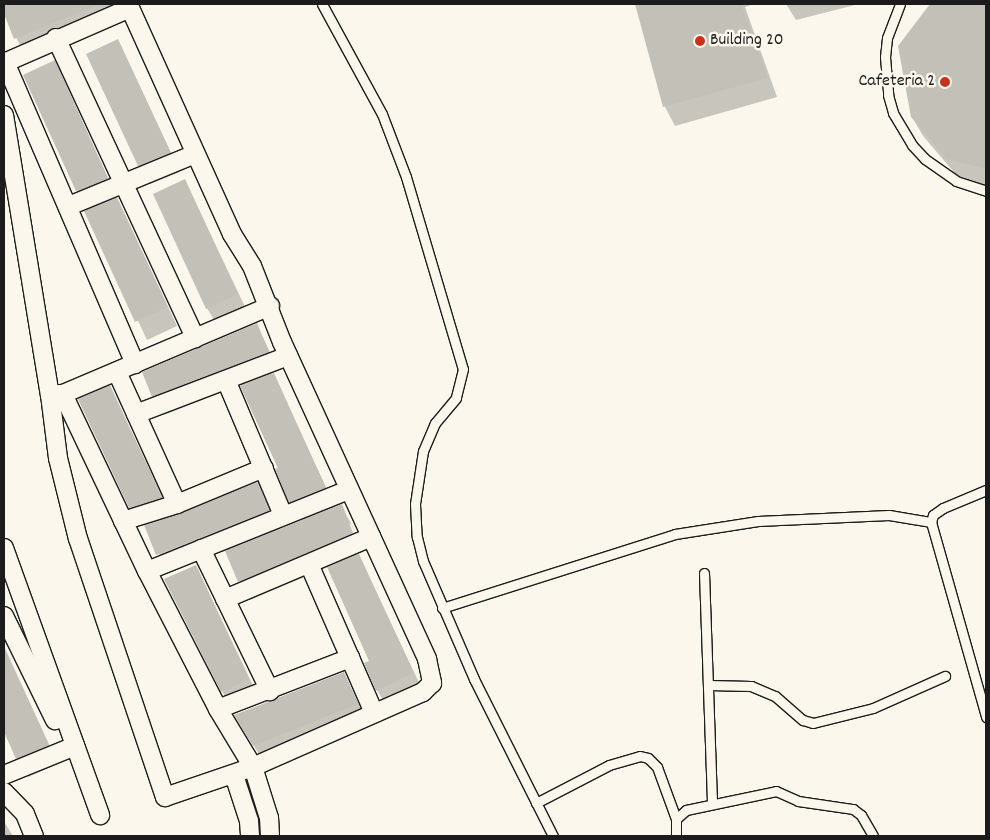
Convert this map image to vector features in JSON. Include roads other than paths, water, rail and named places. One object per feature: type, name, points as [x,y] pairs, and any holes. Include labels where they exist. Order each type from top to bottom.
[{"type":"street","points":[[4,115],[56,394],[58,458],[78,539],[165,797],[234,775],[423,692],[432,683],[433,676],[288,356],[270,306],[195,154],[135,6],[56,38],[4,62],[69,206],[135,364]]},
{"type":"street","points":[[56,38],[125,183],[195,338]]},
{"type":"street","points":[[69,206],[195,154]]},
{"type":"street","points":[[56,394],[117,372],[270,306]]},
{"type":"street","points":[[136,414],[288,356]]},
{"type":"street","points":[[117,372],[176,504]]},
{"type":"street","points":[[226,380],[283,515]]},
{"type":"street","points":[[56,394],[218,709],[253,767],[269,818],[270,836]]},
{"type":"street","points":[[123,521],[176,504],[264,468]]},
{"type":"street","points":[[147,571],[349,490]]},
{"type":"street","points":[[225,599],[371,537]]},
{"type":"street","points":[[4,548],[100,815]]},
{"type":"street","points":[[201,549],[270,691]]},
{"type":"street","points":[[309,564],[374,713]]},
{"type":"street","points":[[4,616],[55,720]]},
{"type":"street","points":[[218,709],[270,691],[350,658]]},
{"type":"street","points":[[4,775],[75,746]]},
{"type":"street","points":[[234,775],[249,821],[250,836]]},
{"type":"street","points":[[6,799],[25,814],[34,836]]},
{"type":"lane","points":[[322,4],[382,114],[406,177],[463,369],[456,398],[428,436],[415,504],[417,537],[423,561],[442,608],[553,836]]},
{"type":"lane","points":[[900,4],[887,38],[885,57],[886,85],[893,113],[902,130],[925,159],[956,181],[986,191]]},
{"type":"lane","points":[[986,490],[943,508],[933,515],[931,522],[986,717]]},
{"type":"lane","points":[[442,608],[675,534],[758,521],[888,514],[931,522]]},
{"type":"lane","points":[[704,573],[712,804]]},
{"type":"lane","points":[[708,685],[751,686],[775,696],[803,720],[813,723],[872,708],[945,676]]},
{"type":"lane","points":[[536,803],[609,765],[640,756],[648,758],[657,767],[676,819],[676,836]]},
{"type":"lane","points":[[676,819],[686,810],[776,791],[798,801],[853,809],[861,815],[873,836]]},
{"type":"place","name":"Building 20","points":[[700,41]]},
{"type":"place","name":"Cafeteria 2","points":[[945,82]]}]
